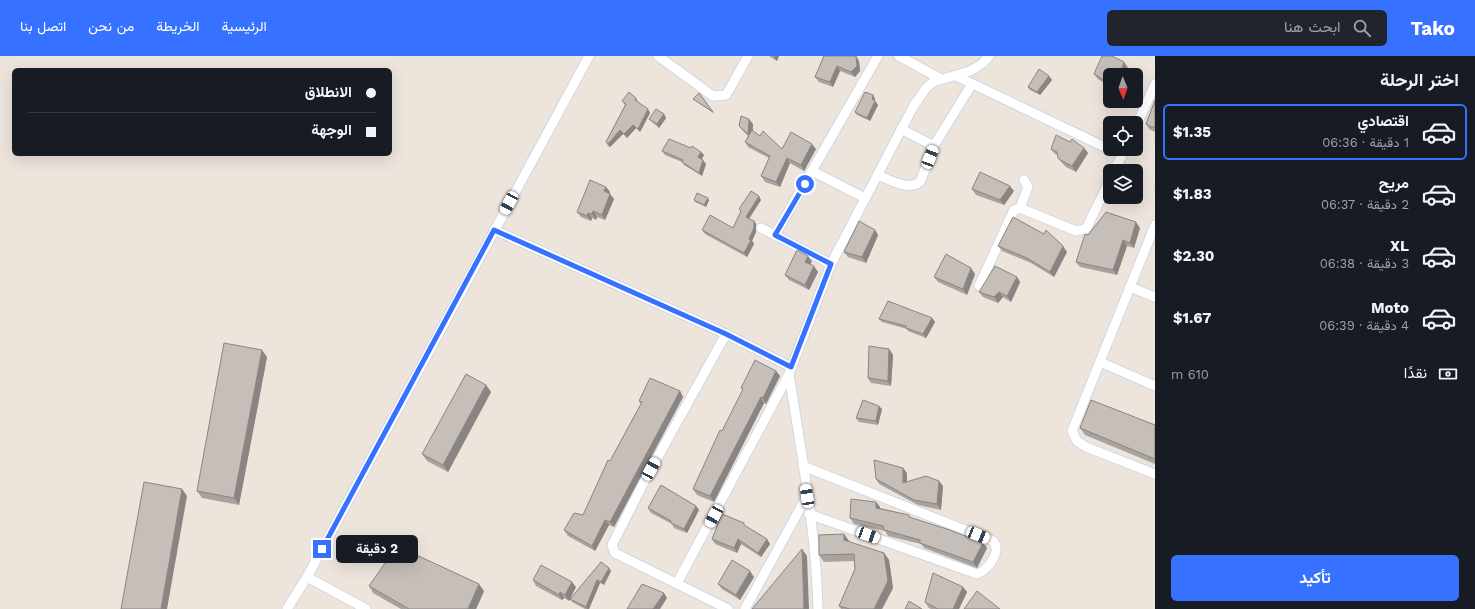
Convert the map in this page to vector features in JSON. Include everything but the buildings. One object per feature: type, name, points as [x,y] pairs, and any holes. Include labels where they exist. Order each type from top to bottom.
[{"type":"street","points":[[287,609],[307,577],[589,56]]},
{"type":"street","points":[[658,56],[714,96],[721,96],[726,95],[748,56]]},
{"type":"street","points":[[775,235],[878,56]]},
{"type":"street","points":[[899,56],[941,79]]},
{"type":"street","points":[[677,583],[790,370],[831,264],[901,129],[926,88],[933,82],[970,71],[983,63],[989,56]]},
{"type":"street","points":[[956,76],[1103,146]]},
{"type":"street","points":[[878,175],[909,186],[915,186],[920,182],[935,144],[972,84]]},
{"type":"street","points":[[1141,116],[1155,84]]},
{"type":"street","points":[[901,129],[930,144],[935,144]]},
{"type":"street","points":[[812,171],[865,198]]},
{"type":"street","points":[[1020,208],[1028,187],[1024,180]]},
{"type":"street","points":[[979,286],[1014,210],[1020,208],[1076,231],[1081,231],[1086,229],[1103,194]]},
{"type":"street","points":[[1155,225],[1072,431],[1077,441],[1086,447],[1155,474]]},
{"type":"street","points":[[761,228],[831,264]]},
{"type":"street","points":[[494,230],[726,334],[790,370]]},
{"type":"street","points":[[1130,287],[1155,297]]},
{"type":"street","points":[[726,334],[655,461],[612,546],[615,554],[728,609]]},
{"type":"street","points":[[1100,362],[1155,386]]},
{"type":"street","points":[[790,370],[807,496],[819,609]]},
{"type":"street","points":[[803,466],[993,541],[997,547],[996,552],[982,572],[976,574],[809,514]]},
{"type":"street","points":[[745,609],[807,496]]},
{"type":"street","points":[[307,577],[366,609]]},
{"type":"route","points":[[322,549],[494,230],[726,334],[791,367],[831,264],[775,235],[805,184]]}]
